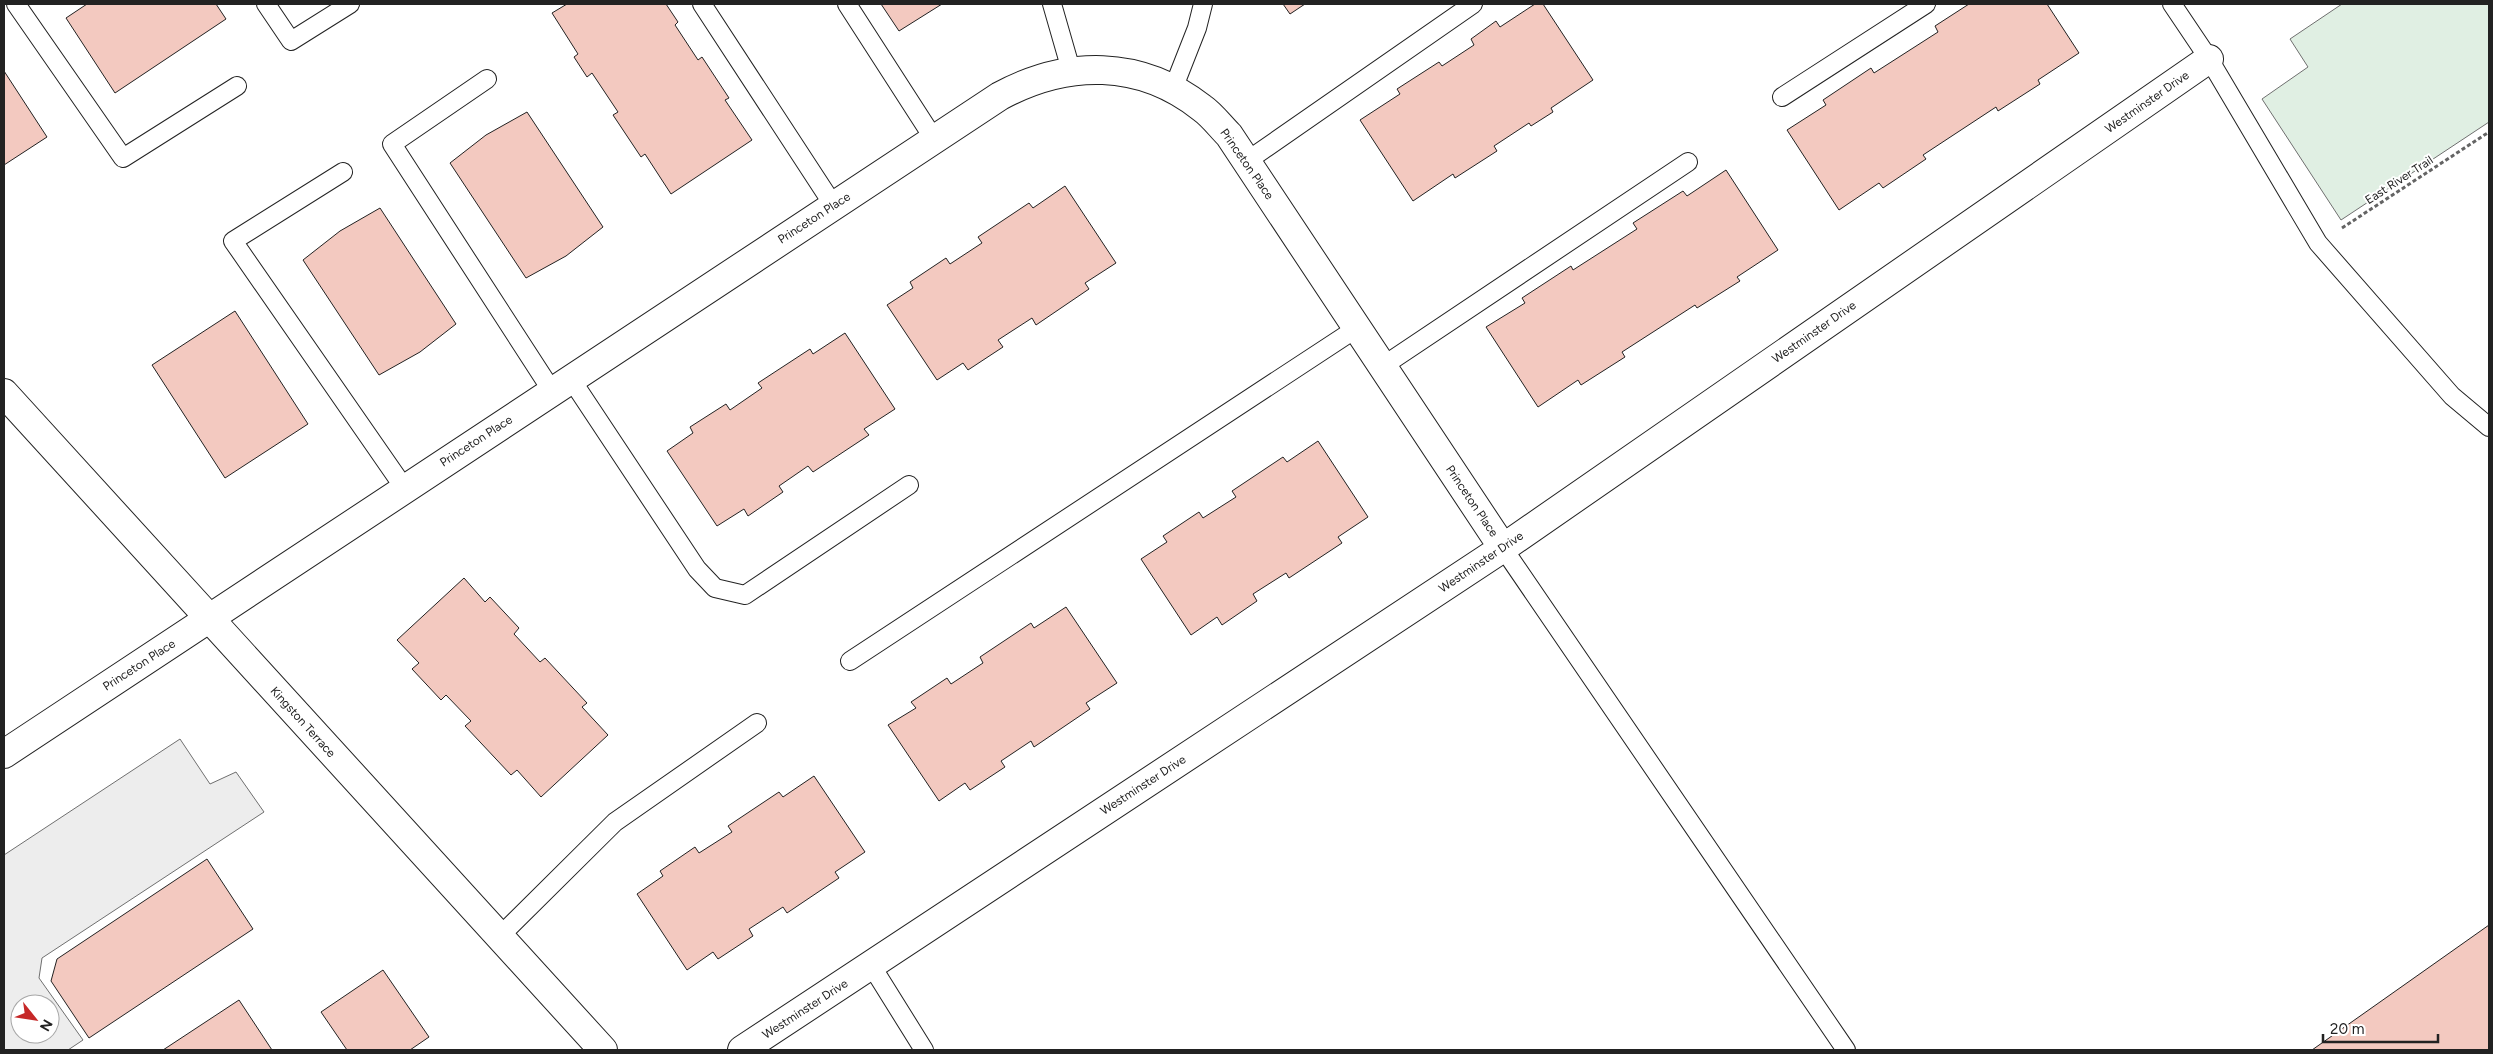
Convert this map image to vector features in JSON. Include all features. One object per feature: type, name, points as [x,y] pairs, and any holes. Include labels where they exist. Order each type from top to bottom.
[{"type":"street","name":"Westminster Drive","points":[[742,1050],[1503,548],[2210,59]]},
{"type":"street","name":"Princeton Place","points":[[4,754],[1000,96],[1025,82],[1071,70],[1097,69],[1139,76],[1173,89],[1203,108],[1229,135],[1503,548]]},
{"type":"street","name":"Kingston Terrace","points":[[4,393],[603,1050]]},
{"type":"lane","points":[[16,4],[123,158],[237,86]]},
{"type":"lane","points":[[266,4],[291,41],[350,4]]},
{"type":"lane","points":[[702,4],[834,206]]},
{"type":"lane","points":[[847,4],[934,139]]},
{"type":"lane","points":[[1052,4],[1071,70]]},
{"type":"lane","points":[[1173,89],[1197,28],[1203,4]]},
{"type":"lane","points":[[1247,161],[1473,4]]},
{"type":"lane","points":[[1782,97],[1926,4]]},
{"type":"lane","points":[[2172,4],[2210,59],[2318,243],[2452,396],[2489,427]]},
{"type":"lane","points":[[487,79],[392,144],[562,385],[697,569],[715,588],[745,595],[909,485]]},
{"type":"lane","points":[[1383,366],[1688,162]]},
{"type":"lane","points":[[343,172],[233,241],[404,489]]},
{"type":"lane","points":[[850,661],[1357,328]]},
{"type":"lane","points":[[1503,548],[1846,1050]]},
{"type":"lane","points":[[499,937],[615,822],[757,723]]},
{"type":"lane","points":[[871,966],[924,1050]]},
{"type":"path","name":"East River Trail","points":[[2318,243],[2489,132]]},
{"type":"green space","points":[[2342,4],[2489,4],[2489,122],[2341,220],[2262,99],[2308,67],[2290,39]]},
{"type":"shaded area","points":[[180,739],[210,784],[236,772],[264,812],[42,958],[39,978],[50,994],[10,994],[10,1044],[60,1044],[60,1008],[83,1040],[68,1050],[4,1050],[4,855]]},
{"type":"building","points":[[87,4],[216,4],[226,19],[115,93],[66,18]]},
{"type":"building","points":[[567,4],[666,4],[678,22],[675,25],[698,60],[702,57],[729,98],[725,100],[752,140],[671,194],[645,154],[641,157],[613,115],[618,112],[592,73],[587,77],[574,57],[578,54],[552,13]]},
{"type":"building","points":[[881,4],[942,4],[899,31]]},
{"type":"building","points":[[1283,4],[1305,4],[1290,14]]},
{"type":"building","points":[[1535,4],[1543,4],[1593,80],[1551,108],[1553,112],[1531,126],[1529,123],[1494,146],[1497,151],[1455,178],[1453,174],[1413,201],[1360,120],[1400,94],[1397,89],[1439,62],[1442,66],[1474,45],[1471,39],[1496,21],[1500,27]]},
{"type":"building","points":[[1969,4],[2047,4],[2079,53],[2038,80],[2040,84],[1998,111],[1996,107],[1923,155],[1926,159],[1883,188],[1879,183],[1839,210],[1787,130],[1826,105],[1823,100],[1871,68],[1874,73],[1938,32],[1935,26]]},
{"type":"building","points":[[4,71],[47,137],[4,165]]},
{"type":"building","points":[[527,112],[603,227],[566,256],[526,278],[450,163],[486,135]]},
{"type":"building","points":[[1726,170],[1778,250],[1737,277],[1740,281],[1697,308],[1695,305],[1622,352],[1625,357],[1581,385],[1578,380],[1538,407],[1486,327],[1525,303],[1522,298],[1571,266],[1573,270],[1637,229],[1633,223],[1683,191],[1687,196]]},
{"type":"building","points":[[1065,186],[1116,263],[1085,283],[1089,289],[1036,325],[1032,318],[998,340],[1003,347],[968,370],[963,363],[937,380],[887,305],[913,288],[910,282],[946,258],[950,264],[982,243],[978,237],[1029,203],[1033,208]]},
{"type":"building","points":[[380,208],[456,324],[420,352],[379,375],[303,260],[340,231]]},
{"type":"building","points":[[235,311],[308,424],[225,478],[152,365]]},
{"type":"building","points":[[845,333],[895,409],[864,429],[869,435],[813,472],[808,466],[779,486],[783,492],[748,516],[744,509],[717,526],[667,451],[693,433],[690,427],[726,404],[730,410],[762,388],[758,383],[810,349],[813,354]]},
{"type":"building","points":[[1318,441],[1368,517],[1338,537],[1342,543],[1289,578],[1286,573],[1253,594],[1257,601],[1222,625],[1217,617],[1191,635],[1141,559],[1167,542],[1163,536],[1199,512],[1203,518],[1236,497],[1232,491],[1283,457],[1287,462]]},
{"type":"building","points":[[464,578],[485,602],[490,597],[519,628],[514,634],[540,662],[545,658],[587,703],[582,707],[608,735],[541,797],[517,770],[511,775],[465,726],[471,721],[446,695],[441,700],[412,669],[419,663],[397,640]]},
{"type":"building","points":[[1066,607],[1117,683],[1086,703],[1090,709],[1034,747],[1031,741],[1001,761],[1005,767],[970,790],[965,783],[939,801],[888,725],[916,708],[911,702],[947,678],[951,684],[983,663],[980,657],[1031,623],[1034,628]]},
{"type":"building","points":[[814,776],[865,852],[835,872],[839,878],[787,913],[783,907],[749,929],[753,936],[718,959],[713,952],[687,970],[637,894],[663,876],[660,871],[695,847],[699,853],[732,832],[728,826],[779,792],[783,797]]},
{"type":"building","points":[[207,859],[253,929],[89,1038],[51,981],[57,959]]},
{"type":"building","points":[[2489,925],[2489,1050],[2312,1050]]},
{"type":"building","points":[[383,970],[429,1037],[410,1050],[347,1050],[321,1012]]},
{"type":"building","points":[[239,1000],[272,1050],[163,1050]]}]
